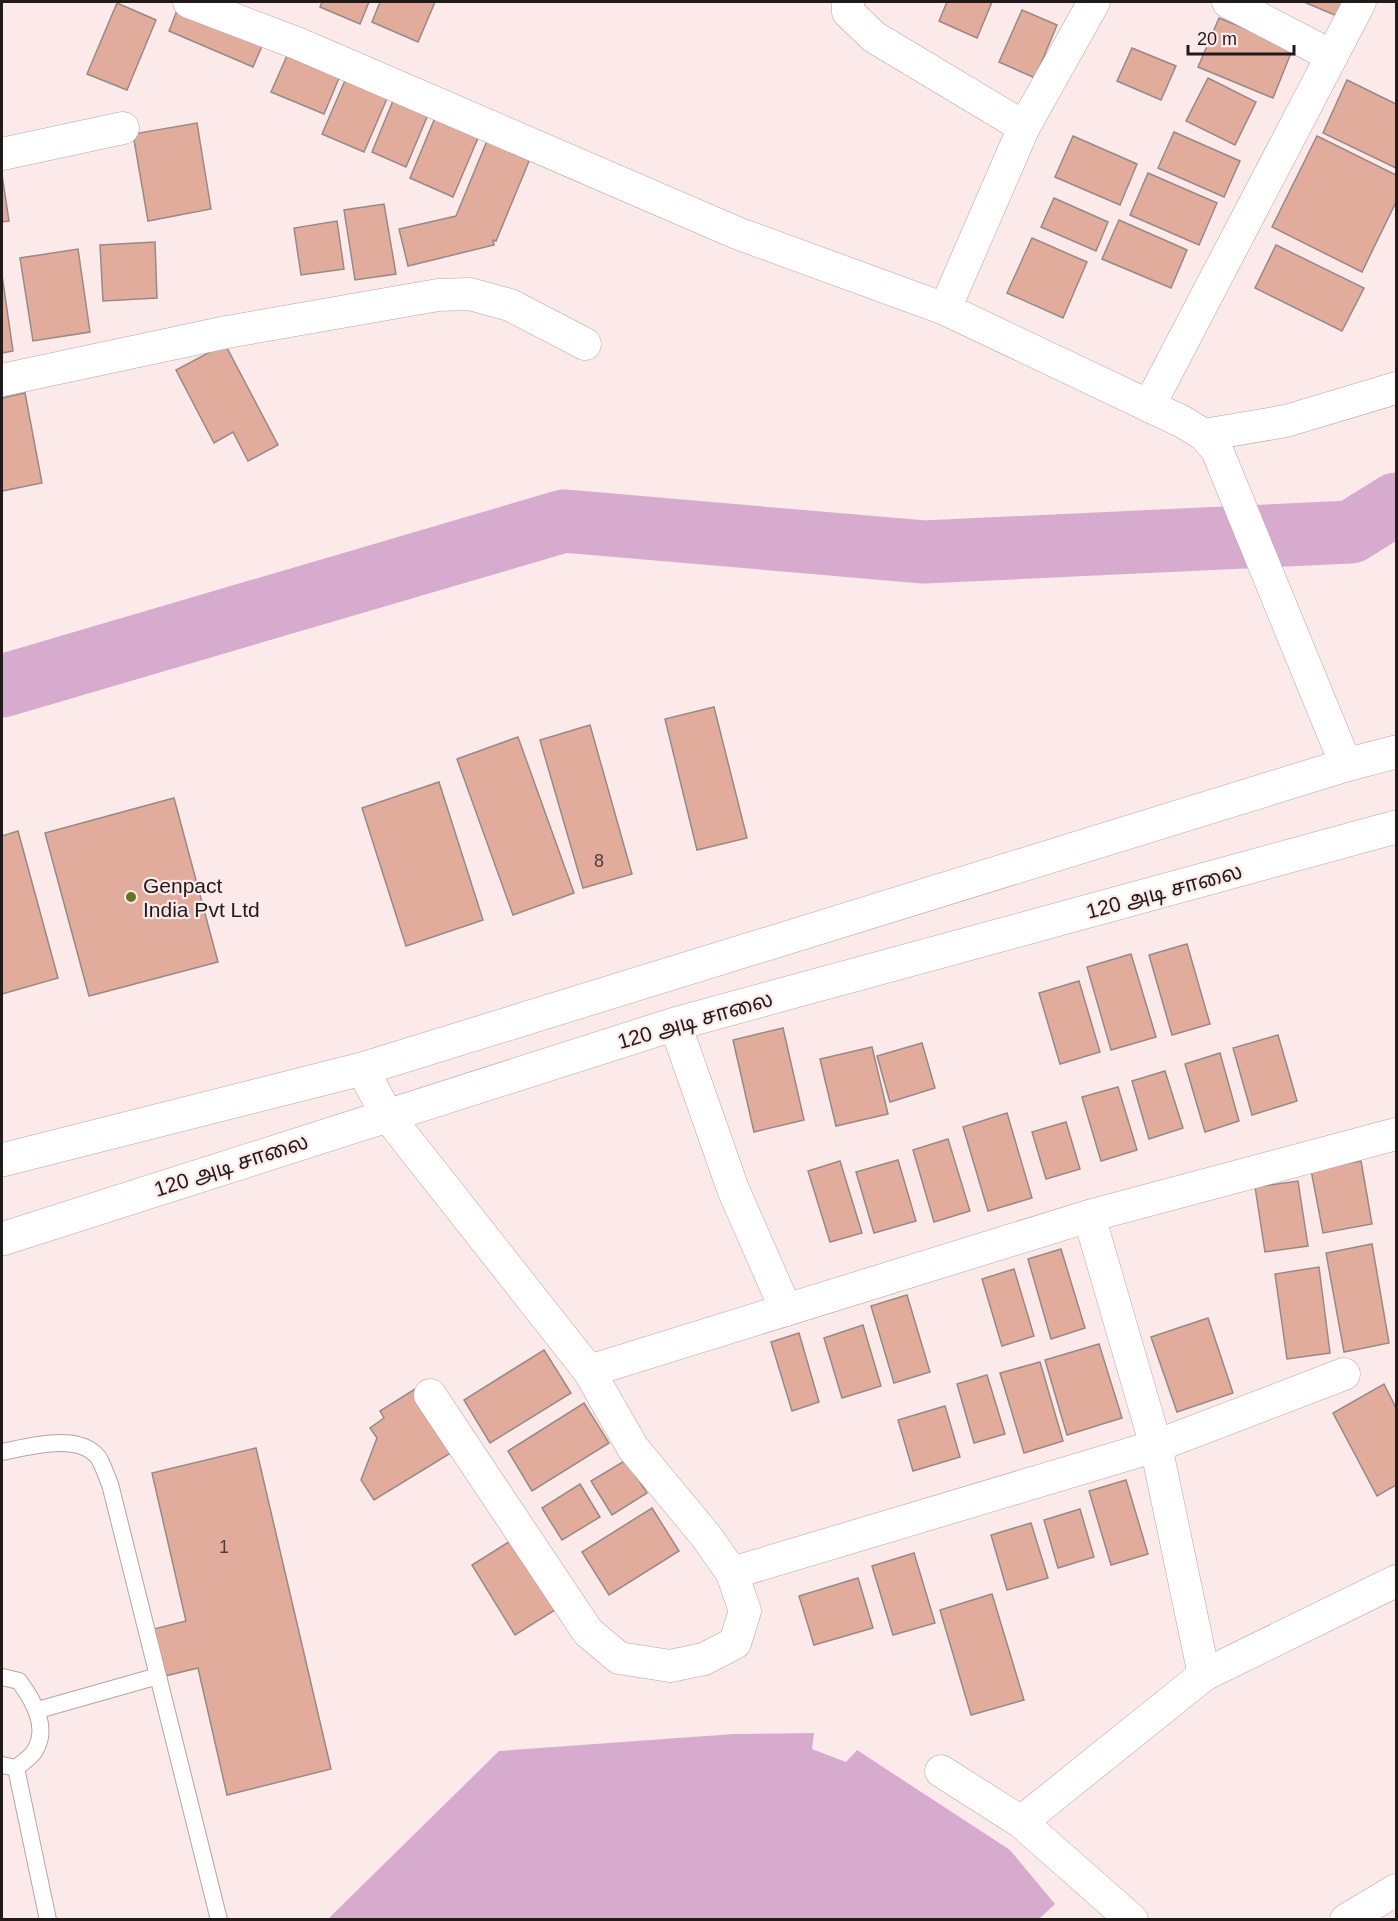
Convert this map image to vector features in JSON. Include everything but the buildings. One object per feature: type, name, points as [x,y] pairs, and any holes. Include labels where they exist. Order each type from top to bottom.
[{"type":"main road","points":[[2,1160],[362,1069],[1346,765],[1396,752]]},
{"type":"main road","name":"120 அடி சாலை","points":[[2,1239],[675,1024],[1396,827]]},
{"type":"street","points":[[189,2],[299,44],[737,233],[945,309],[1149,406],[1210,442],[1302,653],[1346,765]]},
{"type":"street","points":[[848,2],[848,12],[874,37],[1024,127]]},
{"type":"street","points":[[945,309],[1024,127],[1094,2]]},
{"type":"street","points":[[1228,2],[1332,57]]},
{"type":"street","points":[[1149,406],[1360,2]]},
{"type":"street","points":[[2,154],[123,128]]},
{"type":"street","points":[[2,380],[227,332],[438,295],[470,294],[510,305],[585,344]]},
{"type":"street","points":[[1210,442],[1396,388]]},
{"type":"street","points":[[675,1024],[733,1189],[786,1310]]},
{"type":"street","points":[[362,1069],[387,1115],[589,1371],[633,1448],[706,1536],[732,1573],[745,1611],[735,1643],[704,1659],[670,1666],[619,1658],[588,1632],[430,1395]]},
{"type":"street","points":[[589,1371],[1089,1216],[1396,1134]]},
{"type":"street","points":[[1089,1216],[1156,1446],[1204,1676]]},
{"type":"street","points":[[732,1573],[1156,1446],[1344,1374]]},
{"type":"street","points":[[1021,1822],[1204,1676],[1396,1581]]},
{"type":"street","points":[[941,1771],[1021,1822],[1132,1920]]},
{"type":"street","points":[[1346,1920],[1396,1892]]},
{"type":"lane","points":[[2,1452],[51,1442],[81,1446],[98,1457],[110,1484],[219,1920]]},
{"type":"lane","points":[[38,1710],[158,1676]]},
{"type":"lane","points":[[2,1677],[19,1681],[38,1710],[40,1730],[35,1751],[9,1767],[48,1920]]},
{"type":"shaded area","points":[[814,1733],[812,1749],[846,1762],[857,1750],[1010,1850],[1055,1904],[1038,1920],[328,1919],[499,1751],[734,1734]]},
{"type":"waterway","points":[[2,686],[564,521],[924,552],[1351,532],[1396,504]]},
{"type":"place","name":"Genpact India Pvt Ltd","points":[[131,897]]}]
